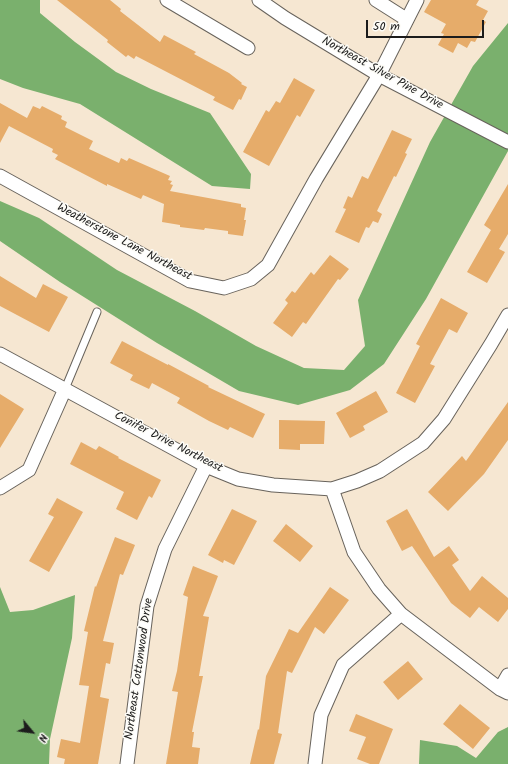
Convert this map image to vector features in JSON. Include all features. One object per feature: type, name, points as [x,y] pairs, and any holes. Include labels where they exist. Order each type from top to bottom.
[{"type":"street","points":[[167,0],[179,4],[248,48]]},
{"type":"street","name":"Northeast Silver Pine Drive","points":[[259,0],[285,18],[379,75],[508,142]]},
{"type":"street","points":[[376,0],[406,19]]},
{"type":"street","name":"Weatherstone Lane Northeast","points":[[0,176],[190,280],[224,288],[251,279],[268,265],[316,179],[379,75],[406,19],[417,0]]},
{"type":"street","name":"Conifer Drive Northeast","points":[[0,354],[206,466],[238,478],[273,485],[332,489],[380,472],[423,443],[444,419],[508,315]]},
{"type":"street","points":[[0,488],[29,470],[65,389]]},
{"type":"street","name":"Northeast Cottonwood Drive","points":[[127,764],[147,606],[165,549],[206,466]]},
{"type":"street","points":[[332,489],[354,552],[379,588],[401,614],[504,691],[508,675]]},
{"type":"street","points":[[315,764],[321,715],[343,665],[401,614]]},
{"type":"lane","points":[[65,389],[97,312]]},
{"type":"green space","points":[[0,0],[40,0],[40,13],[75,42],[116,72],[151,89],[210,113],[251,174],[250,189],[212,186],[80,104],[23,88],[0,79]]},
{"type":"green space","points":[[508,23],[508,151],[426,299],[384,364],[350,390],[298,405],[239,391],[157,343],[60,282],[0,241],[0,201],[39,218],[117,270],[195,311],[256,346],[304,368],[344,370],[365,346],[358,300],[430,142],[473,66]]},
{"type":"green space","points":[[0,587],[10,612],[33,610],[75,595],[72,638],[50,739],[49,764],[0,764]]},
{"type":"green space","points":[[508,727],[508,764],[419,764],[420,740],[457,746],[476,758],[498,732]]},
{"type":"building","points":[[57,0],[110,0],[121,9],[120,11],[160,42],[164,35],[196,52],[194,54],[229,73],[242,83],[241,84],[247,87],[241,100],[239,99],[233,110],[213,100],[215,97],[136,56],[134,59],[128,55],[126,57],[107,42],[108,40]]},
{"type":"building","points":[[431,0],[479,0],[476,5],[488,11],[483,20],[486,22],[475,42],[471,41],[467,48],[458,43],[453,53],[438,45],[444,34],[441,33],[446,24],[424,12]]},
{"type":"building","points":[[294,78],[315,90],[300,117],[297,115],[269,166],[243,152],[266,110],[269,112],[276,101],[280,103]]},
{"type":"building","points":[[0,103],[27,118],[33,106],[40,109],[42,106],[62,116],[61,119],[67,122],[65,127],[93,141],[89,149],[119,163],[121,158],[127,161],[129,158],[170,176],[168,180],[172,181],[170,184],[173,185],[170,191],[241,204],[241,207],[246,208],[244,220],[246,220],[243,236],[228,234],[228,231],[180,227],[180,225],[162,222],[164,204],[143,195],[141,199],[107,184],[107,186],[55,159],[58,155],[52,152],[53,149],[9,126],[0,143]]},
{"type":"building","points":[[392,130],[412,139],[405,153],[407,154],[396,177],[394,176],[377,211],[382,214],[378,223],[373,221],[369,228],[366,227],[359,243],[335,232],[346,209],[343,208],[348,196],[352,198],[362,176],[368,179]]},
{"type":"building","points":[[508,184],[508,234],[499,249],[505,252],[487,283],[467,272],[491,230],[484,225]]},
{"type":"building","points":[[330,255],[349,269],[340,280],[338,279],[306,324],[303,322],[292,337],[273,323],[288,303],[285,300],[292,291],[295,293],[311,272],[314,275]]},
{"type":"building","points":[[0,276],[36,298],[43,284],[68,297],[49,332],[0,306]]},
{"type":"building","points":[[441,298],[468,313],[457,333],[449,329],[430,364],[435,366],[415,403],[396,393],[420,346],[416,344]]},
{"type":"building","points":[[122,341],[168,364],[209,386],[208,387],[265,414],[253,438],[230,427],[228,430],[209,421],[177,403],[180,398],[152,383],[149,389],[130,380],[133,375],[110,363]]},
{"type":"building","points":[[376,391],[388,412],[363,426],[365,430],[350,438],[336,413]]},
{"type":"building","points":[[0,394],[24,409],[0,448]]},
{"type":"building","points":[[508,402],[508,440],[484,474],[448,511],[428,492],[462,456],[466,461]]},
{"type":"building","points":[[279,420],[325,421],[324,444],[300,444],[300,450],[279,449]]},
{"type":"building","points":[[81,442],[96,450],[99,446],[119,457],[118,458],[161,480],[152,498],[149,496],[137,520],[116,509],[124,492],[70,464]]},
{"type":"building","points":[[57,498],[83,512],[49,572],[29,561],[54,517],[48,514]]},
{"type":"building","points":[[232,509],[257,521],[234,565],[224,560],[223,563],[208,555]]},
{"type":"building","points":[[407,509],[434,557],[449,546],[459,560],[452,565],[470,591],[482,576],[508,598],[508,609],[498,622],[479,607],[470,618],[451,603],[412,546],[402,551],[386,521]]},
{"type":"building","points":[[286,524],[313,546],[300,562],[273,541]]},
{"type":"building","points":[[115,537],[135,545],[123,575],[120,574],[103,641],[114,643],[110,664],[106,663],[100,697],[109,699],[98,764],[64,764],[65,759],[57,757],[61,739],[80,743],[89,686],[79,685],[88,632],[84,631],[95,586],[96,587]]},
{"type":"building","points":[[193,566],[218,576],[203,616],[209,617],[199,676],[203,676],[192,732],[194,732],[192,747],[200,748],[198,764],[166,764],[178,692],[172,691],[177,671],[188,597],[183,595]]},
{"type":"building","points":[[330,587],[349,600],[324,634],[315,627],[292,673],[287,671],[278,733],[282,734],[274,764],[250,764],[258,729],[259,730],[266,676],[289,629],[298,633]]},
{"type":"building","points":[[408,661],[423,679],[398,700],[383,682]]},
{"type":"building","points":[[460,704],[490,728],[473,749],[443,724]]},
{"type":"building","points":[[356,714],[393,729],[379,764],[370,764],[357,759],[366,737],[349,731]]}]
